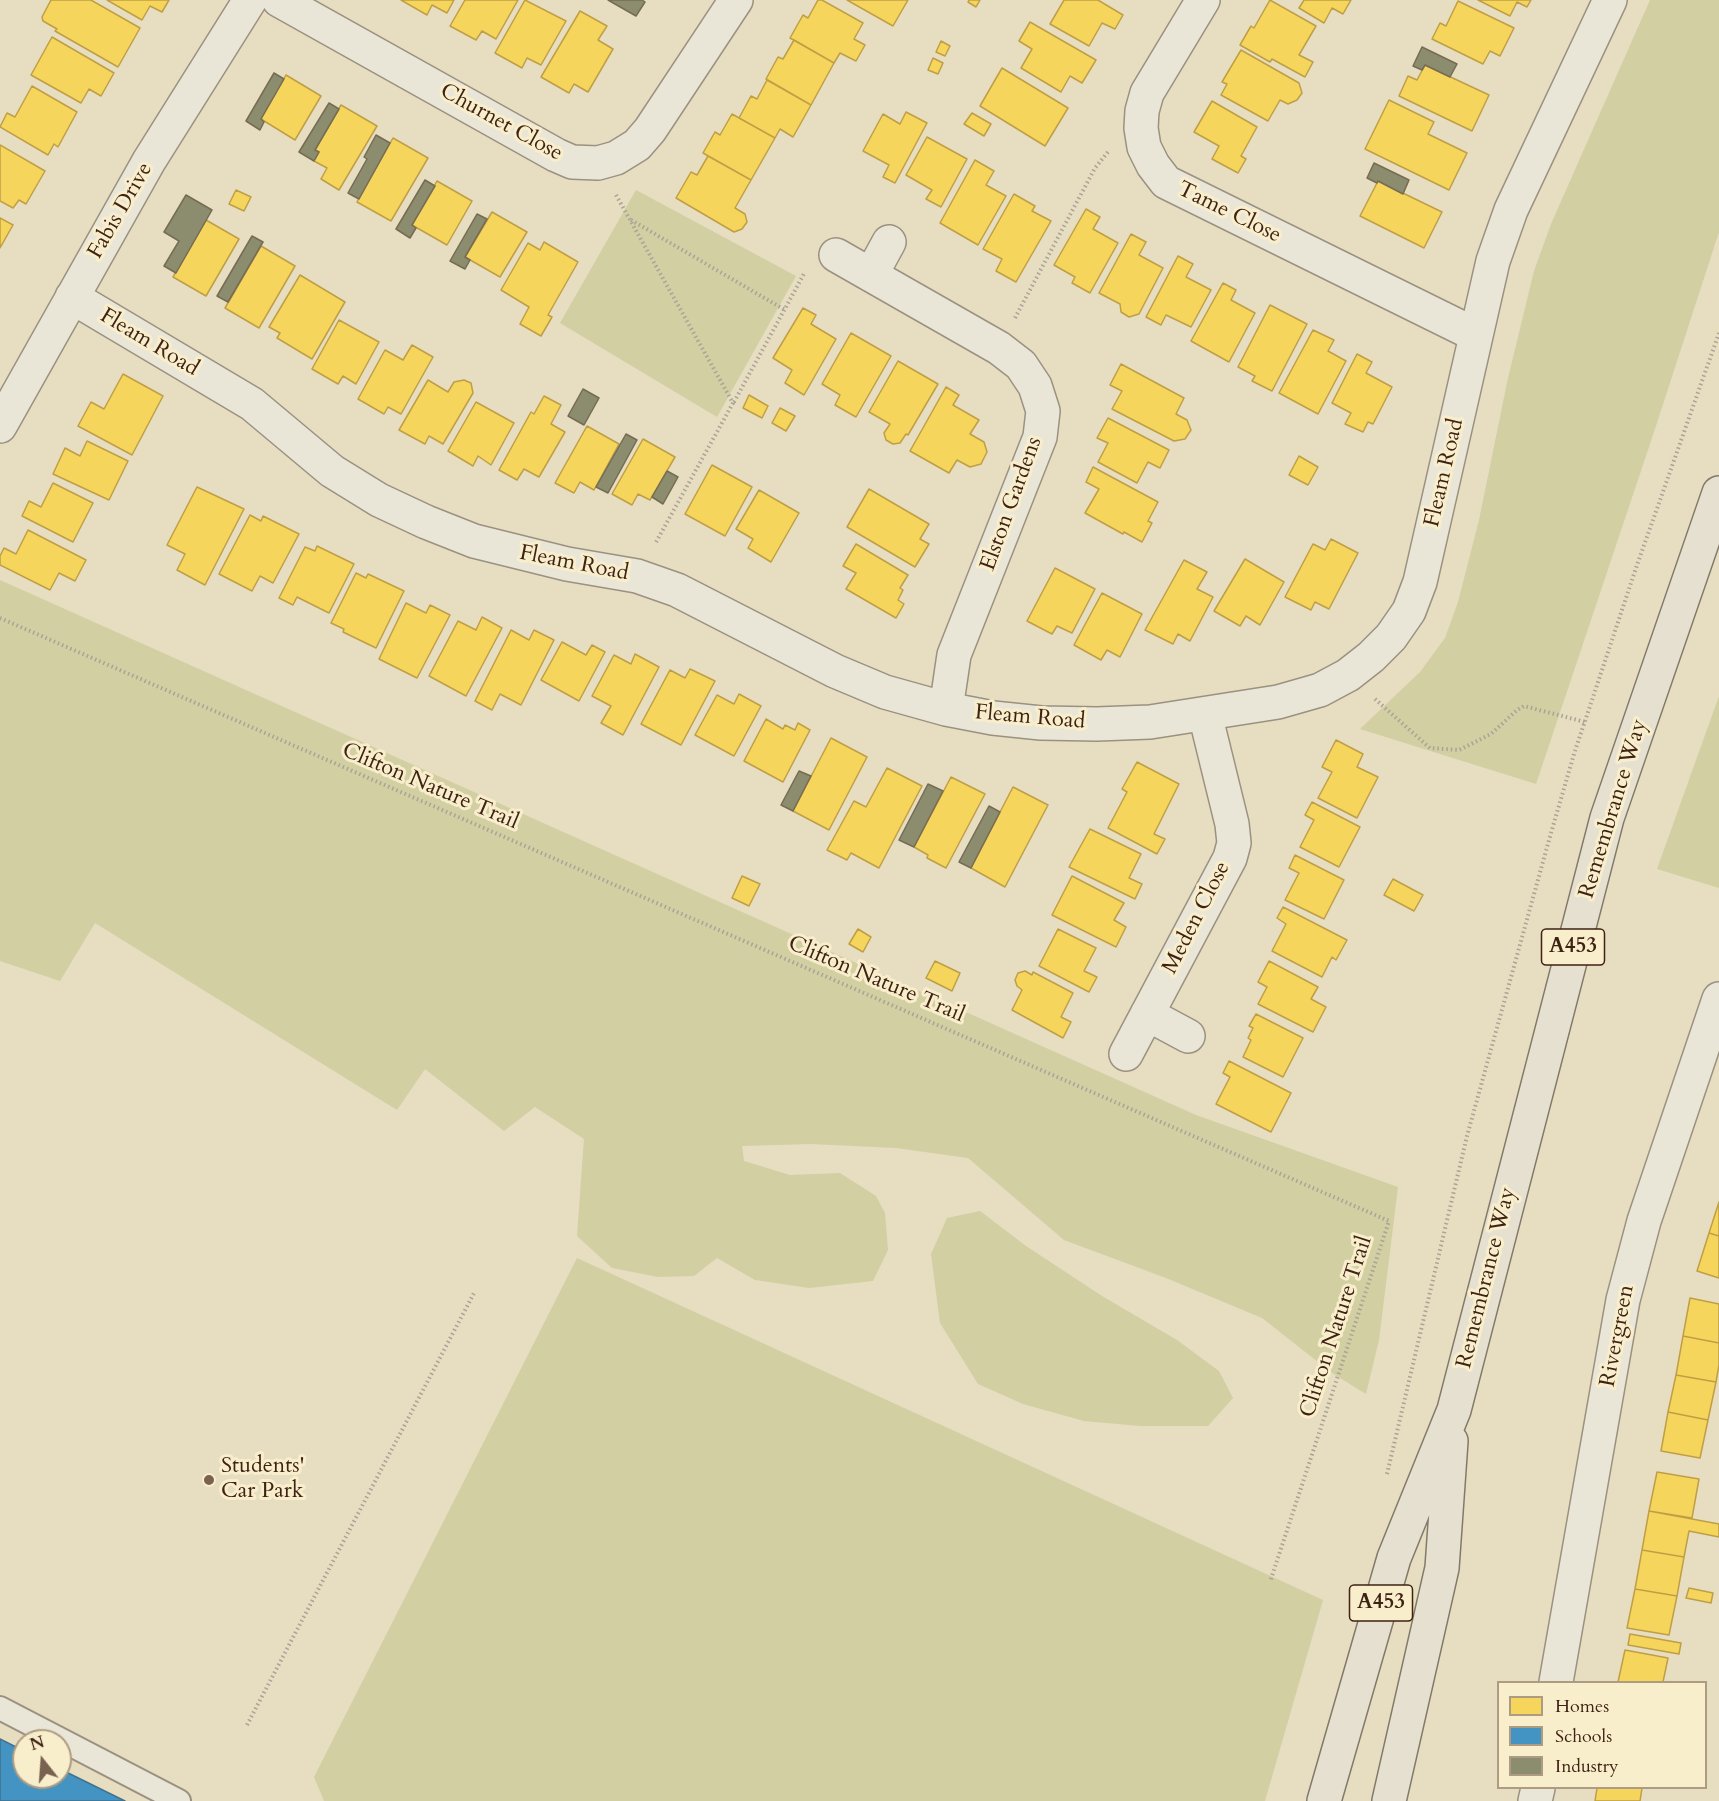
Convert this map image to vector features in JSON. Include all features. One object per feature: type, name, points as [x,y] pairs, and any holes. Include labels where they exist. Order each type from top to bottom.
[{"type":"highway","name":"Remembrance Way","points":[[1324,1801],[1394,1558],[1454,1410],[1607,818],[1719,493]]},
{"type":"highway","name":"Remembrance Way","points":[[1389,1801],[1442,1568],[1454,1410]]},
{"type":"street","name":"Fabis Drive","points":[[0,426],[149,161],[250,0]]},
{"type":"street","name":"Churnet Close","points":[[279,0],[556,155],[572,162],[598,163],[616,158],[637,145],[650,130],[736,0]]},
{"type":"street","name":"Tame Close","points":[[1203,0],[1147,93],[1142,111],[1141,128],[1144,147],[1152,165],[1166,182],[1476,335]]},
{"type":"street","name":"Fleam Road","points":[[72,297],[252,404],[332,471],[379,500],[474,541],[567,564],[637,576],[676,590],[835,671],[885,692],[946,709],[1041,723],[1150,722],[1278,702],[1320,690],[1348,675],[1391,637],[1409,611],[1420,582],[1493,261],[1511,210],[1610,0]]},
{"type":"street","points":[[871,274],[889,242]]},
{"type":"street","name":"Elston Gardens","points":[[836,255],[999,348],[1021,365],[1035,386],[1042,411],[1040,437],[954,655],[946,709]]},
{"type":"street","name":"Meden Close","points":[[1126,1054],[1230,858],[1234,843],[1232,824],[1205,714]]},
{"type":"street","name":"Rivergreen","points":[[1556,1681],[1623,1300],[1644,1221],[1713,1037],[1719,999]]},
{"type":"street","points":[[1147,1014],[1188,1036]]},
{"type":"lane","points":[[0,1708],[179,1801]]},
{"type":"path","points":[[999,348],[1095,168],[1123,133],[1141,128]]},
{"type":"path","points":[[598,163],[733,403]]},
{"type":"path","points":[[630,220],[785,310]]},
{"type":"path","points":[[637,576],[820,246],[836,255]]},
{"type":"path","points":[[1385,1483],[1495,1029],[1585,722],[1636,568],[1719,333]]},
{"type":"path","name":"Clifton Nature Trail","points":[[0,618],[1389,1221],[1270,1582]]},
{"type":"path","points":[[1348,675],[1430,748],[1459,750],[1491,734],[1524,706],[1585,722]]},
{"type":"path","points":[[247,1725],[474,1293]]},
{"type":"shaded area","points":[[1650,0],[1719,0],[1719,232],[1536,784],[1360,729],[1420,672],[1445,638],[1458,602],[1479,520],[1508,378],[1534,271],[1551,224]]},
{"type":"shaded area","points":[[636,190],[796,276],[717,417],[560,323]]},
{"type":"shaded area","points":[[0,580],[1196,1115],[1398,1187],[1379,1340],[1366,1394],[1332,1373],[1262,1318],[1166,1278],[1064,1240],[968,1158],[896,1148],[811,1144],[742,1146],[744,1161],[790,1175],[840,1173],[876,1196],[885,1213],[888,1250],[873,1281],[809,1288],[755,1280],[717,1258],[694,1276],[658,1277],[612,1268],[577,1236],[584,1139],[535,1107],[504,1131],[425,1069],[397,1110],[95,923],[60,981],[0,961]]},
{"type":"shaded area","points":[[1719,696],[1719,888],[1657,869]]},
{"type":"shaded area","points":[[980,1211],[1026,1246],[1102,1296],[1177,1340],[1219,1371],[1233,1398],[1208,1426],[1140,1426],[1084,1421],[1023,1404],[978,1384],[940,1323],[931,1254],[947,1218]]},
{"type":"shaded area","points":[[577,1258],[1323,1600],[1265,1801],[324,1801],[314,1777]]},
{"type":"building: Homes","points":[[51,0],[91,0],[140,28],[118,67],[55,31],[57,29],[43,21],[42,17]]},
{"type":"building: Homes","points":[[107,0],[169,0],[162,12],[150,6],[142,20]]},
{"type":"building: Homes","points":[[401,0],[454,0],[447,13],[432,5],[427,15]]},
{"type":"building: Homes","points":[[465,0],[518,0],[496,39],[482,31],[476,40],[450,26]]},
{"type":"building: Homes","points":[[525,0],[566,21],[541,65],[527,58],[522,68],[495,53]]},
{"type":"building: Homes","points":[[818,0],[822,0],[863,23],[854,39],[865,45],[856,61],[840,53],[834,63],[790,38],[803,15],[808,18]]},
{"type":"building: Homes","points":[[847,0],[908,0],[893,26]]},
{"type":"building: Homes","points":[[969,0],[980,0],[976,7],[968,2]]},
{"type":"building: Homes","points":[[1064,0],[1098,0],[1123,15],[1115,29],[1102,23],[1089,46],[1050,24]]},
{"type":"building: Homes","points":[[1270,0],[1316,26],[1299,55],[1313,62],[1305,77],[1272,59],[1270,62],[1240,45],[1251,26],[1254,28]]},
{"type":"building: Homes","points":[[1304,0],[1351,0],[1343,14],[1332,8],[1324,23],[1299,8]]},
{"type":"building: Homes","points":[[1478,0],[1531,0],[1527,7],[1517,2],[1510,16]]},
{"type":"building: Homes","points":[[1458,1],[1514,28],[1500,56],[1490,51],[1483,64],[1432,39],[1440,23],[1446,26]]},
{"type":"building: Homes","points":[[580,11],[607,26],[598,40],[613,49],[588,92],[574,84],[569,93],[541,77]]},
{"type":"building: Homes","points":[[1030,22],[1096,60],[1082,83],[1070,76],[1061,92],[1021,68],[1032,49],[1019,41]]},
{"type":"building: Homes","points":[[52,37],[114,73],[101,96],[89,89],[81,103],[31,75]]},
{"type":"building: Homes","points":[[794,40],[834,63],[811,105],[766,79],[778,57],[783,59]]},
{"type":"building: Homes","points":[[941,41],[950,46],[945,56],[936,52]]},
{"type":"building: Homes","points":[[1241,50],[1299,83],[1302,93],[1297,100],[1288,104],[1280,100],[1268,121],[1221,95],[1227,84],[1222,82]]},
{"type":"building: Homes","points":[[933,58],[943,63],[938,74],[928,70]]},
{"type":"building: Homes","points":[[1425,65],[1489,95],[1472,131],[1399,96],[1408,76],[1417,80]]},
{"type":"building: Homes","points":[[1002,68],[1068,108],[1045,146],[980,106]]},
{"type":"building: Homes","points":[[286,75],[321,96],[295,140],[261,119]]},
{"type":"building: Homes","points":[[767,80],[811,105],[793,137],[780,129],[775,138],[739,118],[751,96],[757,99]]},
{"type":"building: Homes","points":[[32,86],[77,112],[58,147],[54,144],[48,155],[0,127],[7,113],[15,117]]},
{"type":"building: Homes","points":[[1389,100],[1434,122],[1428,134],[1467,153],[1449,190],[1365,149]]},
{"type":"building: Homes","points":[[1212,101],[1257,127],[1241,156],[1246,159],[1238,173],[1212,159],[1219,146],[1194,132]]},
{"type":"building: Homes","points":[[341,105],[377,126],[339,190],[321,179],[327,168],[314,161],[319,152],[315,150]]},
{"type":"building: Homes","points":[[906,112],[927,123],[895,183],[883,177],[889,165],[863,151],[883,114],[900,124]]},
{"type":"building: Homes","points":[[972,113],[991,124],[984,136],[964,124]]},
{"type":"building: Homes","points":[[732,114],[775,138],[751,180],[703,153],[715,132],[720,135]]},
{"type":"building: Homes","points":[[927,137],[967,159],[941,207],[926,199],[932,190],[906,175]]},
{"type":"building: Homes","points":[[393,138],[428,158],[391,221],[357,202]]},
{"type":"building: Homes","points":[[0,145],[45,171],[26,204],[19,200],[13,208],[0,201]]},
{"type":"building: Homes","points":[[708,156],[751,180],[735,208],[745,214],[747,222],[742,229],[734,232],[676,198],[691,172],[697,175]]},
{"type":"building: Homes","points":[[975,160],[994,171],[986,185],[1006,196],[978,245],[940,223]]},
{"type":"building: Homes","points":[[437,181],[472,201],[447,245],[412,225]]},
{"type":"building: Homes","points":[[1378,181],[1442,212],[1424,248],[1360,216]]},
{"type":"building: Homes","points":[[236,190],[251,197],[244,211],[229,204]]},
{"type":"building: Homes","points":[[1014,194],[1035,206],[1032,211],[1051,221],[1016,282],[996,271],[1002,259],[983,249]]},
{"type":"building: Homes","points":[[1086,209],[1100,217],[1093,229],[1118,243],[1090,293],[1072,283],[1075,277],[1054,265]]},
{"type":"building: Homes","points":[[492,212],[527,232],[500,277],[465,257]]},
{"type":"building: Homes","points":[[0,218],[13,225],[0,248]]},
{"type":"building: Homes","points":[[206,220],[239,239],[206,296],[173,277]]},
{"type":"building: Homes","points":[[1131,234],[1146,242],[1139,255],[1163,268],[1139,314],[1129,317],[1121,312],[1120,304],[1099,293]]},
{"type":"building: Homes","points":[[544,242],[578,262],[548,315],[552,317],[541,336],[520,324],[529,307],[501,290],[528,243],[540,250]]},
{"type":"building: Homes","points":[[261,246],[295,266],[259,328],[225,308]]},
{"type":"building: Homes","points":[[1178,256],[1193,264],[1186,277],[1211,290],[1191,327],[1166,315],[1161,325],[1146,317]]},
{"type":"building: Homes","points":[[300,275],[345,302],[312,359],[277,338],[280,333],[269,327]]},
{"type":"building: Homes","points":[[1223,283],[1236,290],[1231,300],[1255,313],[1229,362],[1191,341]]},
{"type":"building: Homes","points":[[1270,305],[1307,324],[1272,391],[1252,381],[1255,376],[1238,367]]},
{"type":"building: Homes","points":[[803,308],[816,315],[811,324],[836,339],[804,395],[785,383],[792,370],[773,358]]},
{"type":"building: Homes","points":[[339,320],[379,342],[356,384],[343,376],[338,384],[312,369]]},
{"type":"building: Homes","points":[[1313,330],[1334,340],[1328,351],[1346,361],[1318,414],[1279,393]]},
{"type":"building: Homes","points":[[851,333],[891,356],[856,417],[835,405],[840,395],[822,384]]},
{"type":"building: Homes","points":[[412,345],[433,357],[401,414],[388,407],[384,414],[358,399],[385,350],[403,360]]},
{"type":"building: Homes","points":[[1357,354],[1372,362],[1366,373],[1392,387],[1373,424],[1368,422],[1363,432],[1345,424],[1351,413],[1332,403]]},
{"type":"building: Homes","points":[[898,361],[938,384],[908,435],[906,434],[900,443],[893,444],[886,440],[884,433],[890,424],[869,412]]},
{"type":"building: Homes","points":[[1121,364],[1184,398],[1176,414],[1187,420],[1191,430],[1185,439],[1174,441],[1112,409],[1122,391],[1110,385]]},
{"type":"building: Homes","points":[[123,374],[163,396],[132,455],[78,426],[91,402],[104,409]]},
{"type":"building: Homes","points":[[428,380],[448,392],[454,382],[464,380],[471,383],[473,393],[443,444],[429,436],[425,444],[399,430]]},
{"type":"building: Homes","points":[[946,387],[959,395],[953,405],[979,420],[970,434],[984,442],[987,452],[981,464],[970,467],[957,460],[949,473],[910,451]]},
{"type":"building: Homes","points":[[749,395],[768,406],[762,418],[743,408]]},
{"type":"building: Homes","points":[[544,396],[561,405],[551,424],[565,432],[539,477],[524,469],[517,480],[499,470],[531,412],[534,414]]},
{"type":"building: Homes","points":[[476,402],[514,423],[491,465],[478,456],[473,466],[448,451]]},
{"type":"building: Homes","points":[[780,408],[795,416],[786,431],[772,423]]},
{"type":"building: Homes","points":[[1108,418],[1169,450],[1160,468],[1148,462],[1137,483],[1098,462],[1108,443],[1097,438]]},
{"type":"building: Homes","points":[[587,426],[619,444],[594,490],[580,482],[574,493],[555,483]]},
{"type":"building: Homes","points":[[643,439],[675,457],[650,500],[638,494],[632,505],[612,494]]},
{"type":"building: Homes","points":[[87,441],[128,461],[109,500],[53,474],[65,448],[80,456]]},
{"type":"building: Homes","points":[[1299,456],[1318,467],[1308,485],[1289,475]]},
{"type":"building: Homes","points":[[712,465],[752,487],[725,536],[685,514]]},
{"type":"building: Homes","points":[[1093,467],[1158,502],[1148,521],[1152,523],[1142,542],[1085,513],[1099,489],[1086,482]]},
{"type":"building: Homes","points":[[53,483],[93,503],[73,542],[22,516],[29,501],[41,507]]},
{"type":"building: Homes","points":[[197,487],[244,509],[205,585],[177,570],[185,554],[167,545]]},
{"type":"building: Homes","points":[[869,489],[929,524],[920,539],[929,544],[915,567],[847,527]]},
{"type":"building: Homes","points":[[759,490],[799,513],[771,562],[748,548],[753,539],[736,529]]},
{"type":"building: Homes","points":[[250,515],[261,521],[263,516],[299,534],[273,583],[260,576],[252,591],[219,574]]},
{"type":"building: Homes","points":[[28,530],[86,560],[75,581],[59,573],[50,590],[0,565],[0,556],[4,548],[16,554]]},
{"type":"building: Homes","points":[[1331,539],[1358,553],[1329,609],[1315,602],[1311,610],[1285,597],[1313,544],[1325,550]]},
{"type":"building: Homes","points":[[856,544],[908,575],[900,588],[903,590],[898,600],[904,604],[896,618],[846,589],[856,573],[843,566]]},
{"type":"building: Homes","points":[[317,546],[354,564],[329,613],[297,597],[293,605],[279,598],[305,547],[315,551]]},
{"type":"building: Homes","points":[[1245,559],[1284,582],[1260,625],[1246,616],[1240,626],[1214,611]]},
{"type":"building: Homes","points":[[1184,560],[1207,572],[1197,589],[1213,597],[1190,641],[1178,634],[1173,644],[1145,630]]},
{"type":"building: Homes","points":[[1055,568],[1095,589],[1072,633],[1057,626],[1052,634],[1027,621]]},
{"type":"building: Homes","points":[[356,573],[366,578],[368,574],[404,591],[376,648],[343,632],[344,629],[331,623]]},
{"type":"building: Homes","points":[[1102,593],[1142,614],[1120,657],[1107,650],[1101,660],[1074,645]]},
{"type":"building: Homes","points":[[406,603],[426,613],[430,605],[450,615],[417,678],[379,659]]},
{"type":"building: Homes","points":[[482,617],[502,628],[466,696],[429,676],[458,621],[476,630]]},
{"type":"building: Homes","points":[[511,630],[529,640],[534,630],[554,640],[521,705],[500,694],[492,710],[475,701]]},
{"type":"building: Homes","points":[[562,642],[586,655],[592,645],[605,652],[579,701],[541,680]]},
{"type":"building: Homes","points":[[635,654],[659,667],[623,735],[601,723],[611,706],[592,696],[614,655],[631,664]]},
{"type":"building: Homes","points":[[690,669],[715,681],[681,745],[641,724],[670,670],[685,678]]},
{"type":"building: Homes","points":[[739,694],[761,706],[734,756],[695,735],[717,695],[734,704]]},
{"type":"building: Homes","points":[[766,719],[783,729],[785,725],[795,730],[798,723],[810,730],[783,782],[744,761]]},
{"type":"building: Homes","points":[[831,738],[867,757],[829,830],[793,811]]},
{"type":"building: Homes","points":[[1336,740],[1363,754],[1357,767],[1378,777],[1357,818],[1318,798],[1332,772],[1322,767]]},
{"type":"building: Homes","points":[[1137,762],[1179,784],[1154,834],[1165,839],[1157,854],[1108,828],[1127,792],[1122,789]]},
{"type":"building: Homes","points":[[887,768],[922,786],[879,868],[851,853],[847,860],[827,850],[854,801],[866,807]]},
{"type":"building: Homes","points":[[951,777],[985,794],[946,868],[927,858],[928,855],[914,847]]},
{"type":"building: Homes","points":[[1013,787],[1048,805],[1005,887],[971,868]]},
{"type":"building: Homes","points":[[1312,802],[1360,827],[1339,867],[1300,847],[1314,820],[1305,815]]},
{"type":"building: Homes","points":[[1090,829],[1141,854],[1129,878],[1142,884],[1135,899],[1069,867]]},
{"type":"building: Homes","points":[[1295,855],[1344,880],[1324,919],[1285,900],[1299,873],[1289,868]]},
{"type":"building: Homes","points":[[742,876],[760,884],[749,906],[732,898]]},
{"type":"building: Homes","points":[[1072,876],[1124,903],[1114,920],[1126,927],[1116,947],[1052,915]]},
{"type":"building: Homes","points":[[1393,879],[1423,895],[1414,911],[1384,895]]},
{"type":"building: Homes","points":[[1283,907],[1347,940],[1336,960],[1332,957],[1322,977],[1272,951],[1286,924],[1277,918]]},
{"type":"building: Homes","points":[[858,929],[871,937],[863,952],[849,944]]},
{"type":"building: Homes","points":[[1058,929],[1096,948],[1084,971],[1097,977],[1089,992],[1039,966]]},
{"type":"building: Homes","points":[[935,961],[960,973],[952,991],[926,978]]},
{"type":"building: Homes","points":[[1269,961],[1318,987],[1311,999],[1326,1007],[1313,1032],[1258,1004],[1267,987],[1258,982]]},
{"type":"building: Homes","points":[[1025,971],[1032,975],[1033,972],[1073,993],[1061,1017],[1071,1022],[1063,1038],[1012,1010],[1022,990],[1017,986],[1015,980],[1018,973]]},
{"type":"building: Homes","points":[[1256,1014],[1303,1038],[1283,1077],[1243,1057],[1251,1040],[1248,1038],[1253,1028],[1249,1026]]},
{"type":"building: Homes","points":[[1229,1061],[1291,1093],[1271,1132],[1216,1104],[1230,1077],[1223,1073]]},
{"type":"building: Homes","points":[[1719,1202],[1719,1236],[1709,1233]]},
{"type":"building: Homes","points":[[1709,1233],[1719,1236],[1719,1278],[1697,1271]]},
{"type":"building: Homes","points":[[1690,1298],[1719,1304],[1719,1343],[1683,1336]]},
{"type":"building: Homes","points":[[1683,1336],[1719,1343],[1716,1382],[1676,1375]]},
{"type":"building: Homes","points":[[1676,1375],[1716,1382],[1708,1420],[1668,1412]]},
{"type":"building: Homes","points":[[1668,1412],[1708,1420],[1700,1458],[1661,1451]]},
{"type":"building: Homes","points":[[1657,1472],[1699,1479],[1692,1518],[1649,1511]]},
{"type":"building: Homes","points":[[1649,1511],[1719,1524],[1719,1537],[1689,1531],[1684,1557],[1642,1550]]},
{"type":"building: Homes","points":[[1642,1550],[1684,1557],[1677,1596],[1635,1589]]},
{"type":"building: Homes","points":[[1689,1588],[1713,1593],[1711,1603],[1686,1598]]},
{"type":"building: Homes","points":[[1635,1589],[1677,1596],[1669,1635],[1627,1628]]},
{"type":"building: Homes","points":[[1630,1634],[1681,1643],[1679,1654],[1628,1645]]},
{"type":"building: Homes","points":[[1625,1650],[1668,1658],[1663,1681],[1618,1681]]},
{"type":"building: Homes","points":[[1597,1789],[1642,1789],[1640,1801],[1595,1801]]},
{"type":"building: Schools","points":[[0,1739],[12,1745],[12,1789],[72,1789],[72,1775],[125,1801],[0,1801]]},
{"type":"building: Industry","points":[[608,0],[642,0],[645,2],[636,16]]},
{"type":"building: Industry","points":[[1422,47],[1457,64],[1450,77],[1425,65],[1422,70],[1413,66]]},
{"type":"building: Industry","points":[[274,73],[284,79],[261,119],[264,122],[260,130],[246,121]]},
{"type":"building: Industry","points":[[329,103],[339,109],[315,150],[319,152],[314,161],[299,152]]},
{"type":"building: Industry","points":[[376,135],[390,143],[359,199],[348,193],[367,159],[364,157]]},
{"type":"building: Industry","points":[[1374,163],[1409,180],[1403,194],[1367,178]]},
{"type":"building: Industry","points":[[425,180],[435,186],[412,225],[416,228],[410,238],[396,229]]},
{"type":"building: Industry","points":[[186,195],[212,210],[176,273],[164,266],[179,241],[164,232]]},
{"type":"building: Industry","points":[[477,214],[487,219],[465,257],[470,260],[465,269],[450,261]]},
{"type":"building: Industry","points":[[252,236],[263,242],[228,302],[217,296]]},
{"type":"building: Industry","points":[[583,389],[599,398],[584,425],[568,416]]},
{"type":"building: Industry","points":[[626,434],[637,440],[608,493],[596,487]]},
{"type":"building: Industry","points":[[667,471],[678,477],[663,504],[652,497]]},
{"type":"building: Industry","points":[[799,771],[811,776],[793,811],[781,805]]},
{"type":"building: Industry","points":[[928,784],[943,791],[914,847],[899,840]]},
{"type":"building: Industry","points":[[989,806],[1000,812],[971,868],[959,862]]},
{"type":"place","name":"Students' Car Park","points":[[209,1480]]}]
